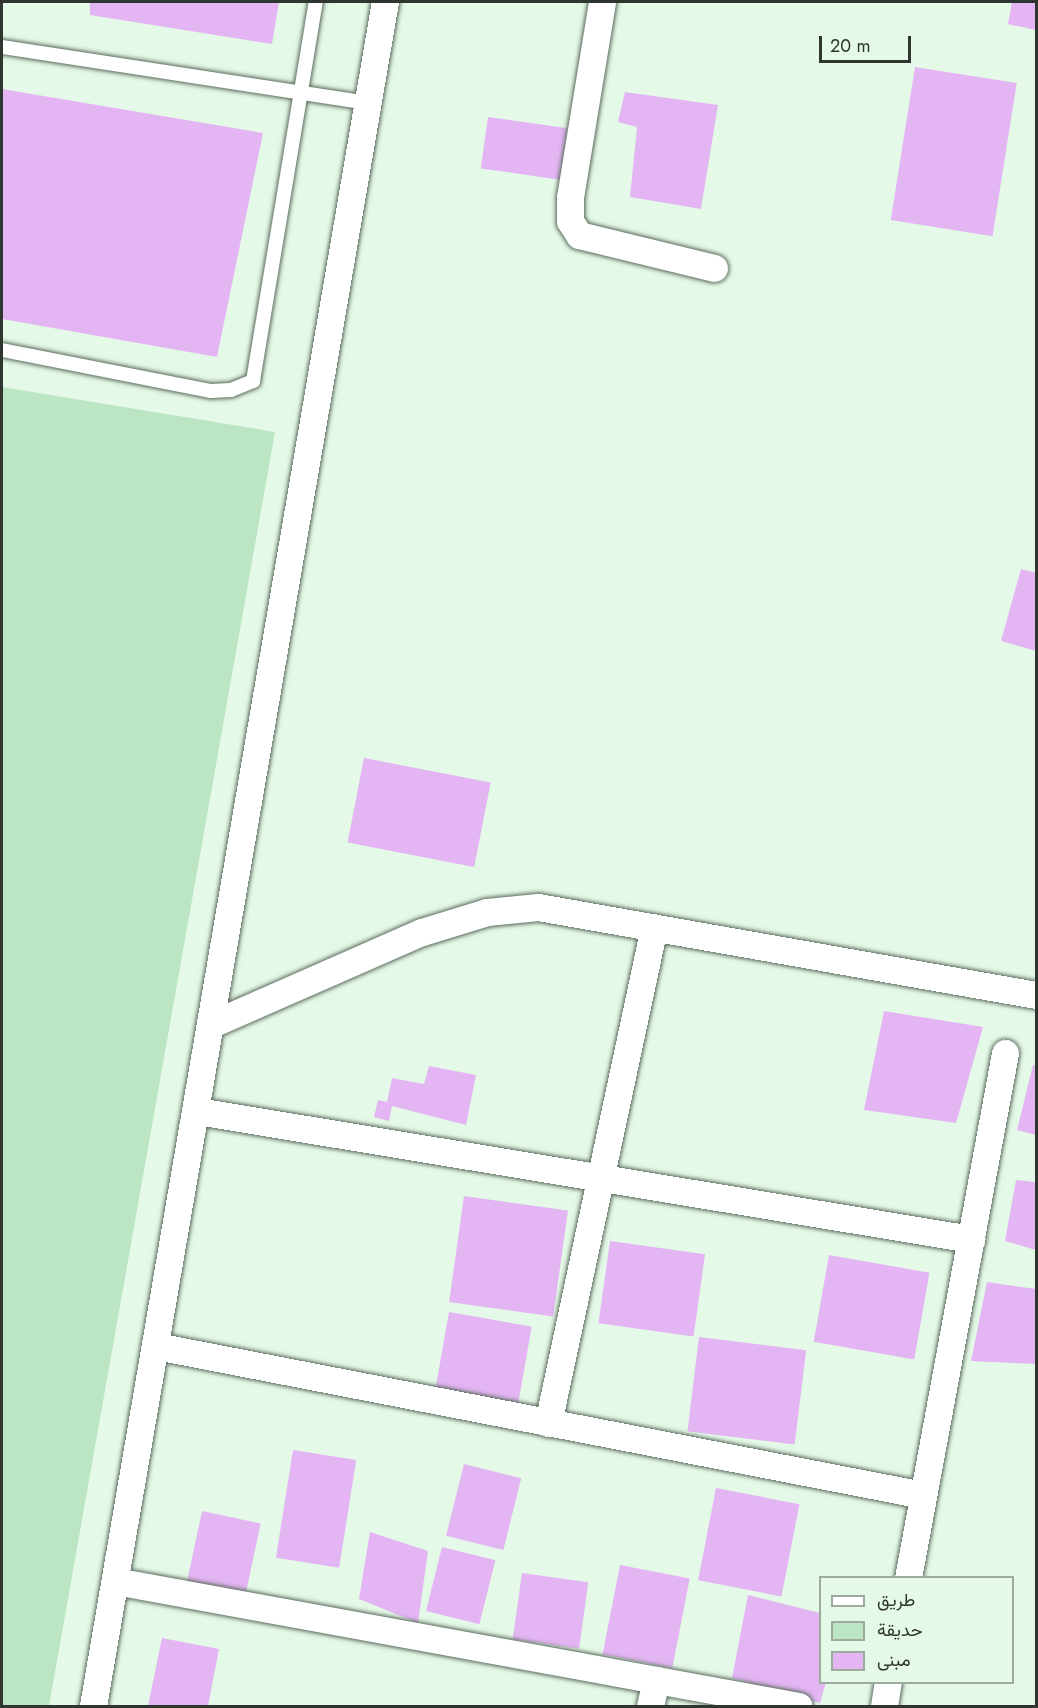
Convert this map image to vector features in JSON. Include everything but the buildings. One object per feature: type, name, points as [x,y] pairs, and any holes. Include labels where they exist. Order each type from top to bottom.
[{"type":"street","points":[[93,1707],[212,1024],[385,2]]},
{"type":"street","points":[[602,2],[570,197],[570,221],[579,235],[714,267]]},
{"type":"street","points":[[212,1024],[422,932],[487,912],[538,907],[1036,995]]},
{"type":"street","points":[[548,1423],[654,927]]},
{"type":"street","points":[[908,1576],[1005,1053]]},
{"type":"street","points":[[197,1111],[971,1239]]},
{"type":"street","points":[[156,1346],[923,1495]]},
{"type":"street","points":[[115,1581],[799,1707]]},
{"type":"street","points":[[650,1707],[656,1680]]},
{"type":"street","points":[[884,1707],[888,1684]]},
{"type":"lane","points":[[2,350],[211,391],[231,390],[253,381],[299,93],[316,2]]},
{"type":"lane","points":[[2,47],[368,103]]},
{"type":"green space","points":[[2,387],[275,432],[49,1706],[2,1706]]}]
